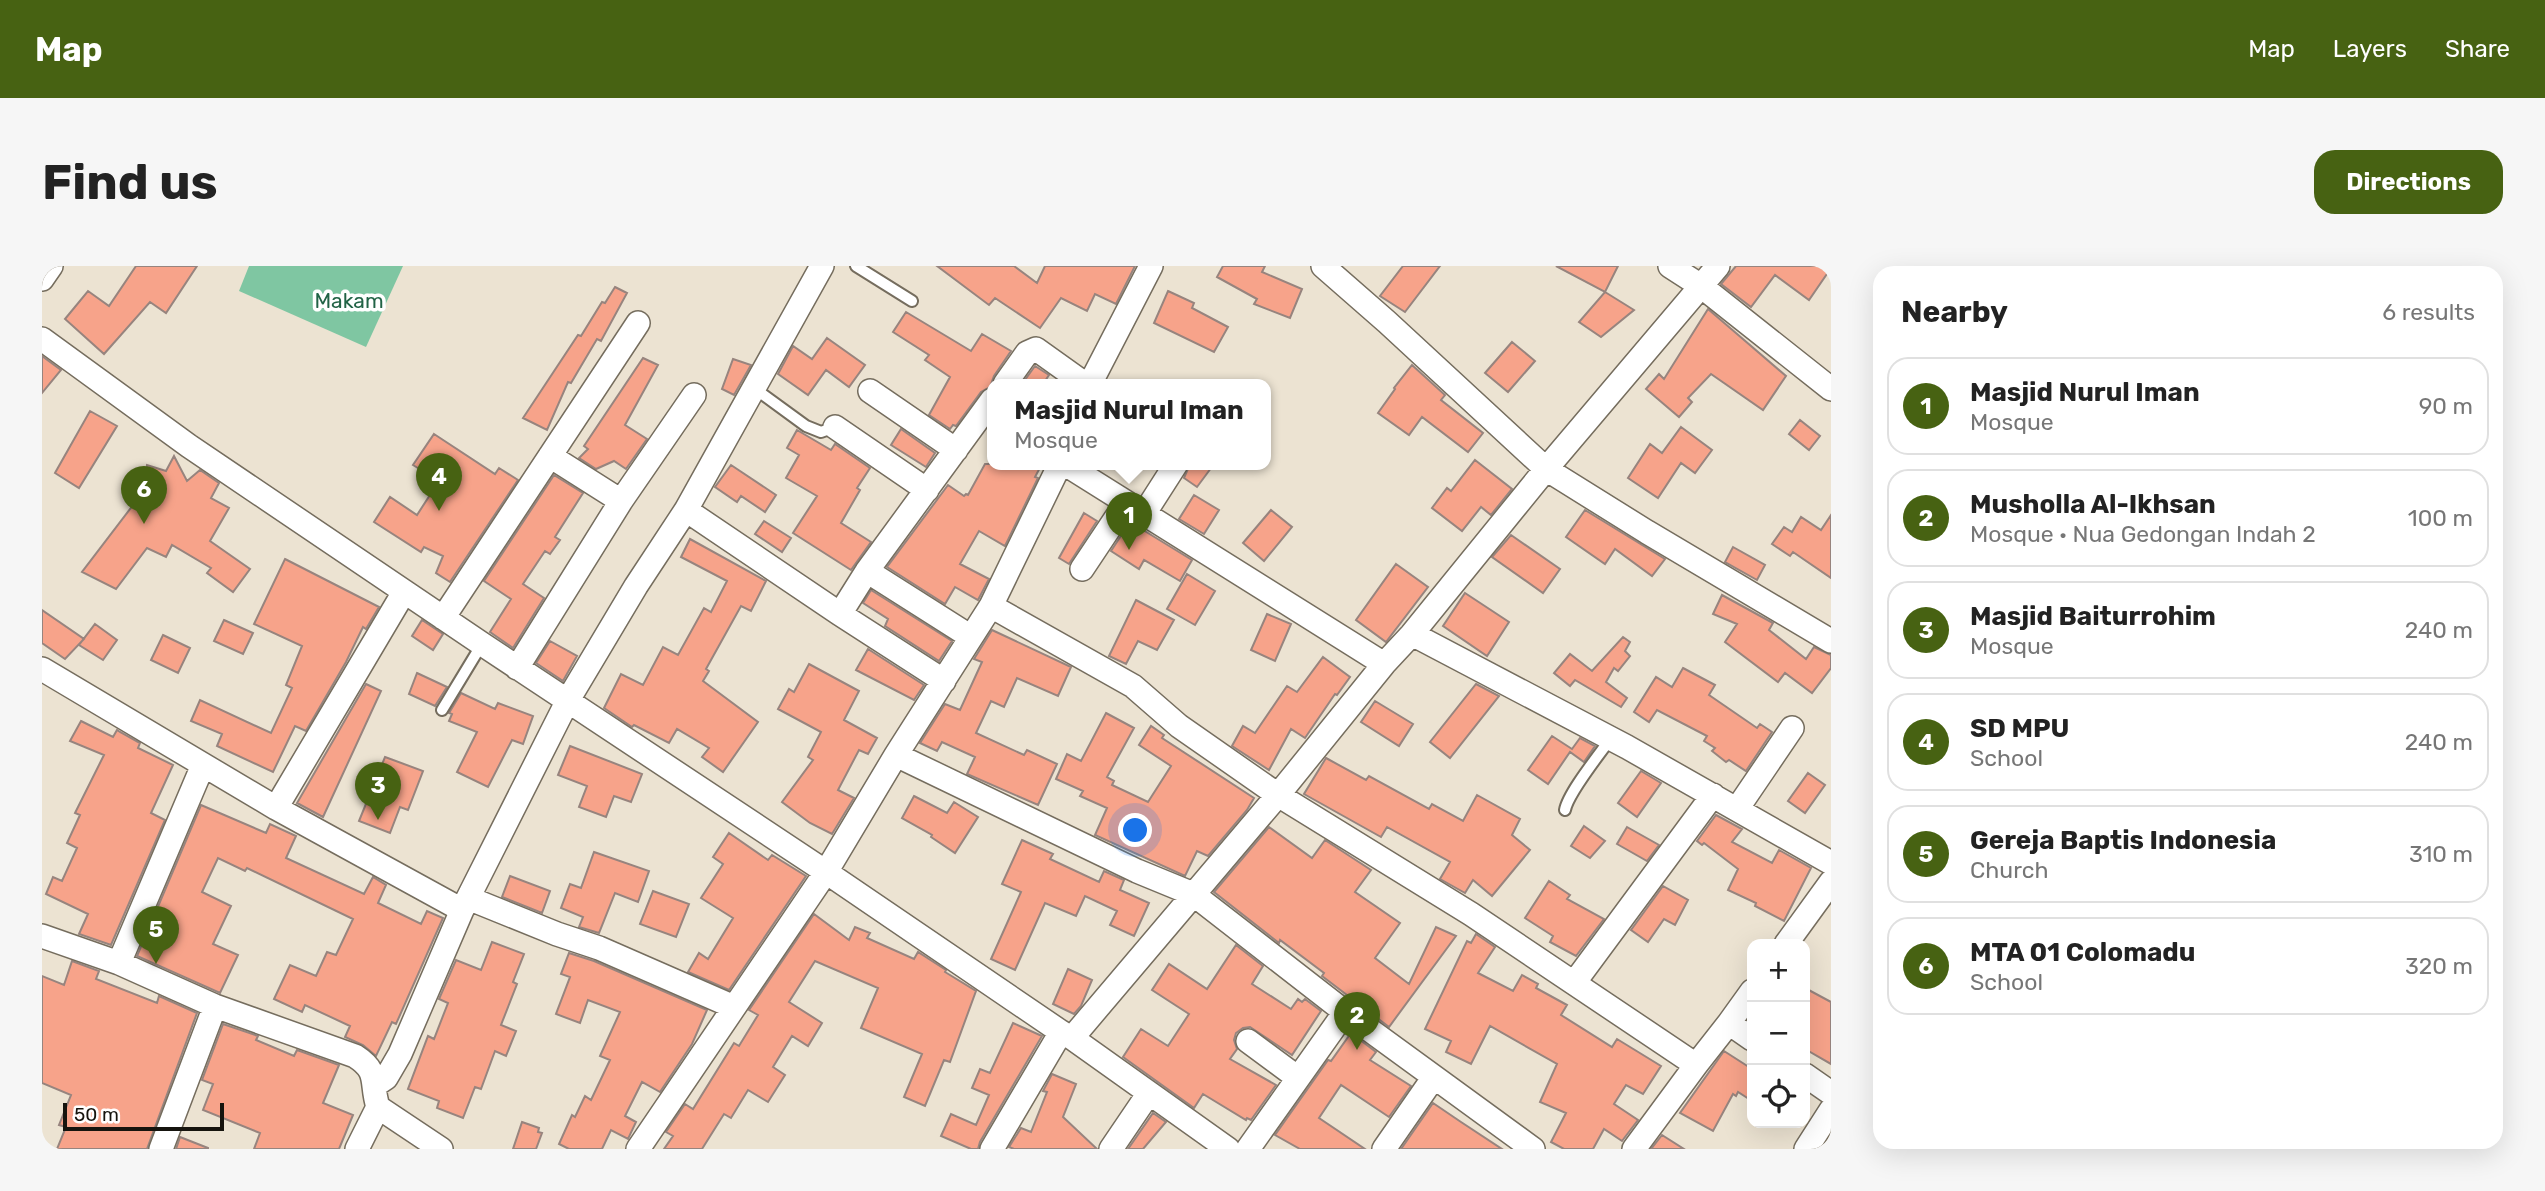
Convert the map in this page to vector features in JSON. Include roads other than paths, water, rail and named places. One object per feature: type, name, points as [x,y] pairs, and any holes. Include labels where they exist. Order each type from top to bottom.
[{"type":"street","points":[[42,279],[51,266]]},
{"type":"street","points":[[357,1149],[376,1096],[407,1040],[465,904],[568,700],[636,586],[686,510],[822,266]]},
{"type":"street","points":[[1091,379],[1151,266]]},
{"type":"street","points":[[1323,266],[1546,469],[1831,641]]},
{"type":"street","points":[[1670,266],[1701,286],[1831,389]]},
{"type":"street","points":[[992,1149],[1066,1035],[1194,894],[1278,795],[1546,469],[1718,266]]},
{"type":"street","points":[[443,618],[638,323]]},
{"type":"street","points":[[42,339],[189,446],[517,668],[827,872],[1228,1149]]},
{"type":"street","points":[[1009,379],[1027,353],[1036,349],[1081,379]]},
{"type":"street","points":[[870,391],[956,450]]},
{"type":"street","points":[[517,668],[621,501],[694,395]]},
{"type":"street","points":[[840,614],[867,571],[987,407]]},
{"type":"street","points":[[835,426],[928,489]]},
{"type":"street","points":[[550,456],[621,501]]},
{"type":"street","points":[[638,1149],[827,872],[896,755],[991,606],[1059,470]]},
{"type":"street","points":[[1072,470],[1384,664]]},
{"type":"street","points":[[1082,569],[1170,470]]},
{"type":"street","points":[[686,510],[944,681]]},
{"type":"street","points":[[867,571],[971,637]]},
{"type":"street","points":[[276,808],[404,592]]},
{"type":"street","points":[[991,606],[1133,687],[1179,726],[1278,795],[1471,914],[1696,1065]]},
{"type":"street","points":[[1412,634],[1611,738],[1831,863]]},
{"type":"street","points":[[42,669],[276,808],[465,904],[598,948],[734,1007]]},
{"type":"street","points":[[1737,809],[1792,728]]},
{"type":"street","points":[[896,755],[1136,871],[1194,894],[1345,1012],[1533,1149]]},
{"type":"street","points":[[119,963],[203,765]]},
{"type":"street","points":[[1574,983],[1713,795]]},
{"type":"street","points":[[1790,939],[1831,882]]},
{"type":"street","points":[[42,936],[119,963],[215,1006],[355,1056],[370,1067],[376,1096],[442,1149]]},
{"type":"street","points":[[1634,1149],[1747,998]]},
{"type":"street","points":[[161,1149],[215,1006]]},
{"type":"street","points":[[1248,1149],[1345,1012]]},
{"type":"street","points":[[1730,1023],[1747,1035]]},
{"type":"street","points":[[1248,1041],[1298,1078]]},
{"type":"street","points":[[1384,1149],[1434,1077]]},
{"type":"street","points":[[1810,1078],[1831,1093]]},
{"type":"street","points":[[1111,1149],[1149,1093]]},
{"type":"street","points":[[1806,1149],[1831,1110]]},
{"type":"lane","points":[[856,266],[912,301]]},
{"type":"lane","points":[[754,388],[806,426],[821,432],[835,426]]},
{"type":"lane","points":[[442,710],[482,644]]},
{"type":"lane","points":[[1565,810],[1566,804],[1611,738]]},
{"type":"place","name":"SD MPU","points":[[439,511]]},
{"type":"place","name":"MTA 01 Colomadu","points":[[144,524]]},
{"type":"place","name":"Masjid Nurul Iman","points":[[1129,550]]},
{"type":"place","name":"Masjid Baiturrohim","points":[[378,820]]},
{"type":"place","name":"Gereja Baptis Indonesia","points":[[156,964]]},
{"type":"place","name":"Musholla Al-Ikhsan","points":[[1357,1050]]},
{"type":"park label","name":"Makam","points":[[349,301]]}]
